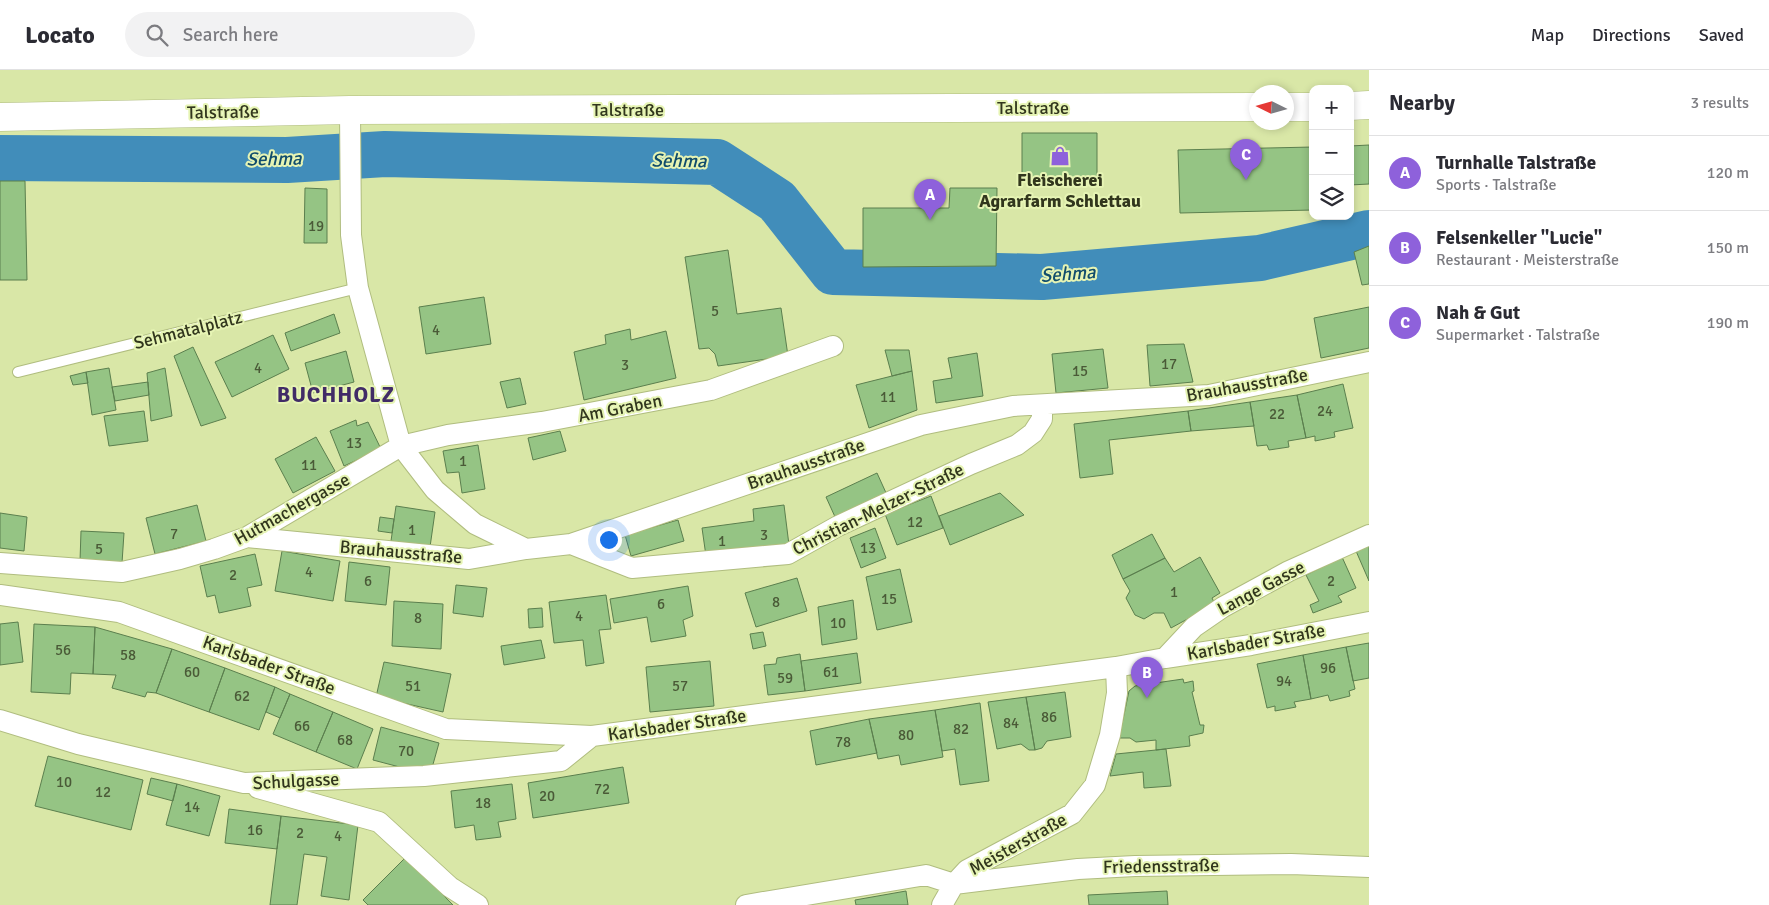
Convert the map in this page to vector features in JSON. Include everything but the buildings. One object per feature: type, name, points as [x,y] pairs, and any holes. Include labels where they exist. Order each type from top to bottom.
[{"type":"main road","points":[[1354,106],[1369,105]]},
{"type":"main road","name":"Talstraße","points":[[0,116],[350,120],[1249,107]]},
{"type":"main road","points":[[1294,107],[1309,107]]},
{"type":"street","points":[[350,120],[351,235],[358,288],[401,446],[435,490],[475,524],[526,549]]},
{"type":"street","name":"Am Graben","points":[[401,446],[448,436],[542,422],[712,390],[833,346]]},
{"type":"street","name":"Brauhausstraße","points":[[247,537],[469,559],[526,549],[571,544],[921,425],[1012,406],[1209,395],[1369,362]]},
{"type":"street","name":"Christian-Melzer-Straße","points":[[571,544],[632,568],[788,554],[847,522],[971,464],[1017,445],[1032,433],[1042,419],[1042,405]]},
{"type":"street","name":"Hutmachergasse","points":[[0,563],[122,572],[180,559],[247,537],[401,446]]},
{"type":"street","name":"Lange Gasse","points":[[1165,658],[1194,627],[1224,607],[1289,571],[1369,535]]},
{"type":"street","name":"Karlsbader Straße","points":[[0,595],[120,612],[446,729],[592,736],[1116,667],[1251,645],[1369,622]]},
{"type":"street","name":"Meisterstraße","points":[[942,905],[954,884],[967,870],[1072,814],[1095,785],[1112,727],[1117,693],[1116,667]]},
{"type":"street","name":"Schulgasse","points":[[0,720],[78,744],[244,784],[424,776],[560,761],[592,736]]},
{"type":"street","points":[[244,784],[379,822],[450,887],[478,905]]},
{"type":"street","name":"Friedensstraße","points":[[954,884],[1078,869],[1135,866],[1291,864],[1369,867]]},
{"type":"street","points":[[746,905],[926,875],[954,884]]},
{"type":"lane","name":"Sehmatalplatz","points":[[18,372],[358,288]]},
{"type":"waterway","name":"Sehma","points":[[0,158],[287,160],[385,154],[717,162],[777,201],[833,272],[1042,277],[1260,258],[1369,233]]},
{"type":"place","name":"Fleischerei Agrarfarm Schlettau","points":[[1060,156]]},
{"type":"place","name":"Nah & Gut","points":[[1246,180]]},
{"type":"place","name":"Turnhalle Talstraße","points":[[930,220]]},
{"type":"place","name":"Felsenkeller \"Lucie\"","points":[[1147,698]]},
{"type":"district","name":"BUCHHOLZ","points":[[336,394]]}]
